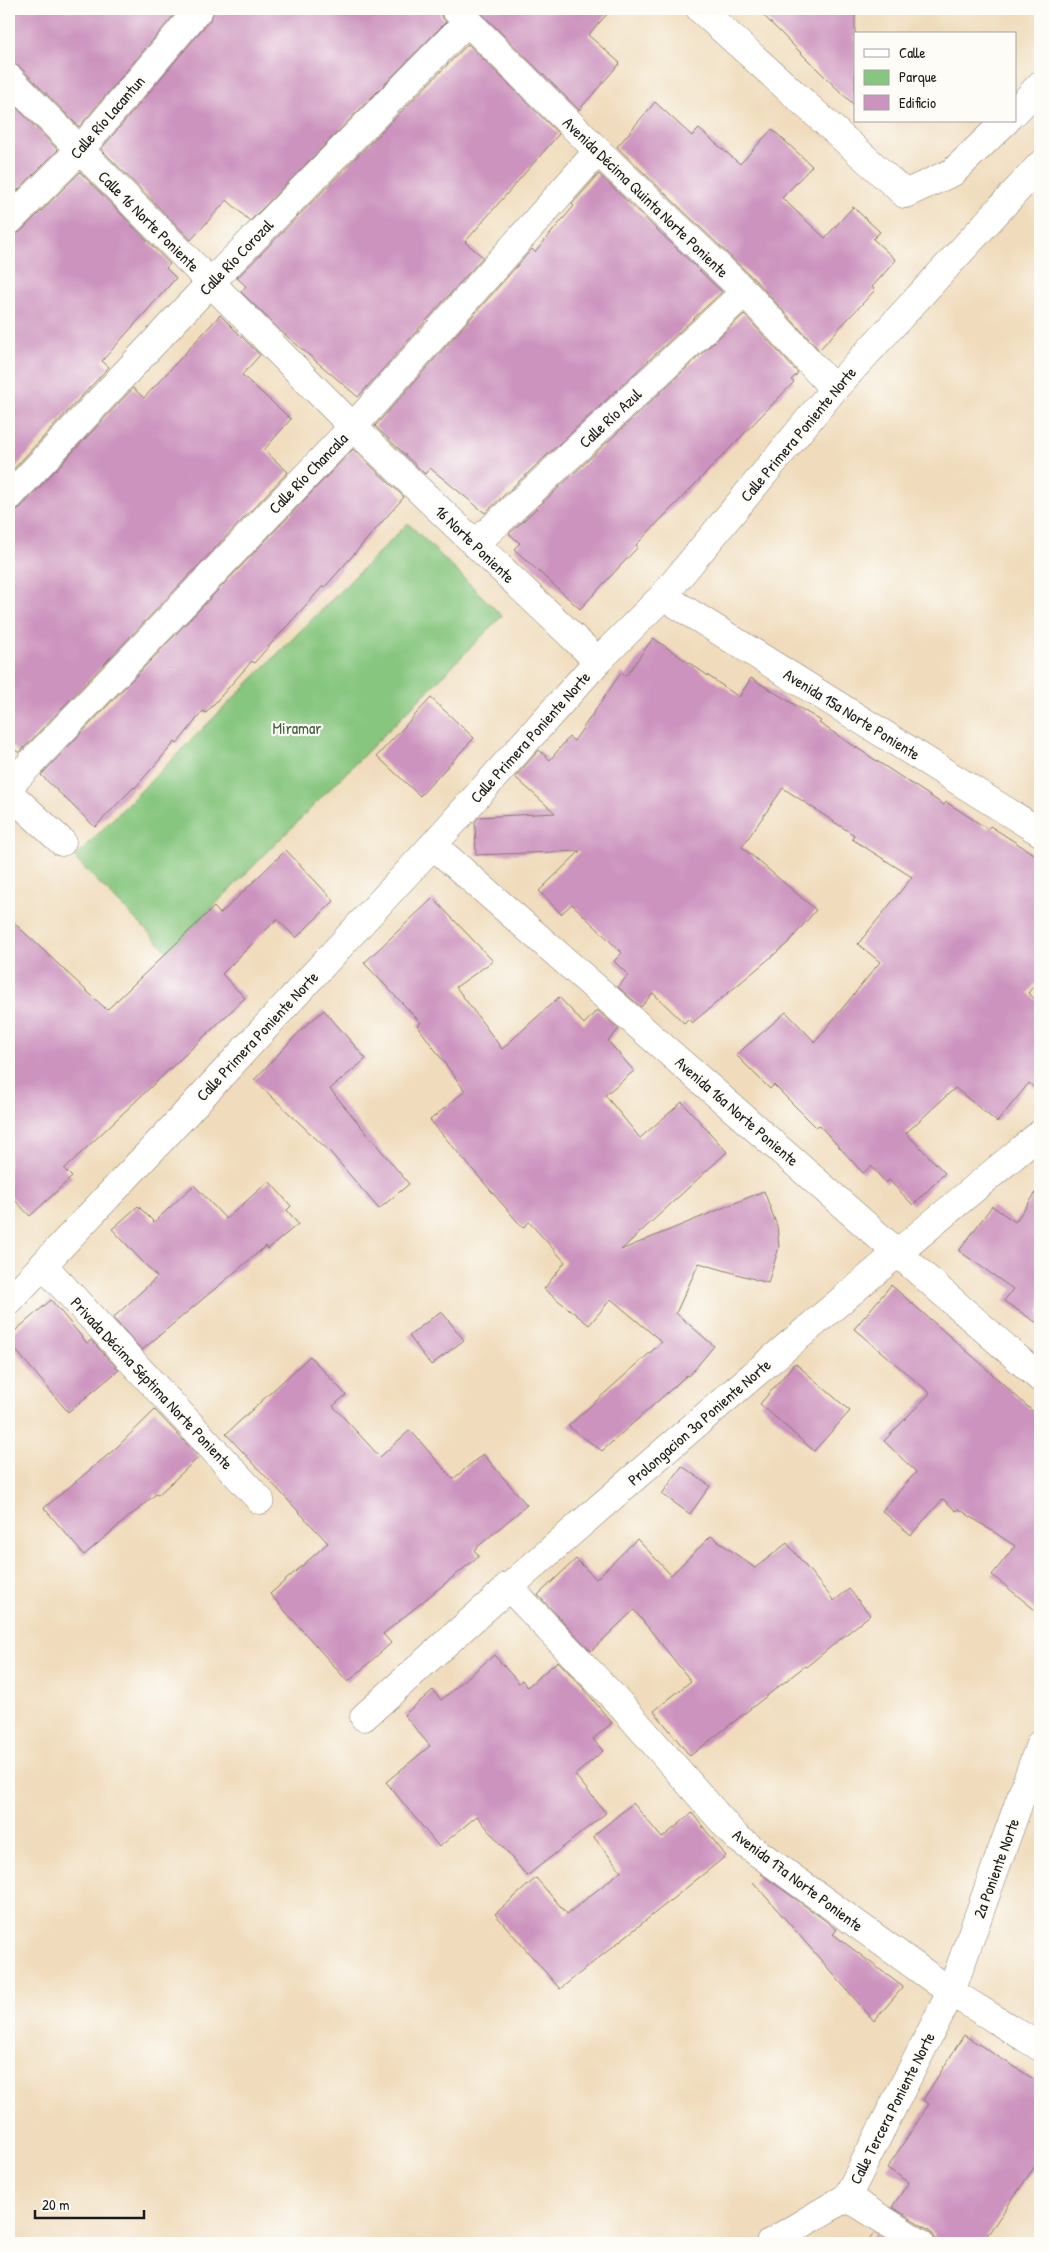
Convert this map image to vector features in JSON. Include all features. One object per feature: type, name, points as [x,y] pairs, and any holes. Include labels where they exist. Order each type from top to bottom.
[{"type":"street","name":"Calle Río Lacantun","points":[[9,220],[79,151],[200,9]]},
{"type":"street","points":[[700,9],[905,194],[953,172],[1005,122]]},
{"type":"street","name":"Avenida Décima Quinta Norte Poniente","points":[[461,15],[598,151],[745,292],[834,389]]},
{"type":"street","name":"Calle Río Corozal","points":[[9,497],[461,15]]},
{"type":"street","name":"Calle 16 Norte Poniente","points":[[9,78],[353,427]]},
{"type":"street","points":[[1016,111],[1040,85]]},
{"type":"street","name":"Calle Río Chancala","points":[[9,786],[353,427],[598,151]]},
{"type":"street","name":"Calle Primera Poniente Norte","points":[[9,1300],[44,1266],[433,845],[598,662],[663,596],[834,389],[1040,165]]},
{"type":"street","name":"Calle Río Azul","points":[[475,544],[745,292]]},
{"type":"street","name":"16 Norte Poniente","points":[[353,427],[598,662]]},
{"type":"street","name":"Avenida 15a Norte Poniente","points":[[663,596],[1040,832]]},
{"type":"street","points":[[9,793],[62,842]]},
{"type":"street","name":"Avenida 16a Norte Poniente","points":[[433,845],[1040,1378]]},
{"type":"street","name":"Prolongacion 3a Poniente Norte","points":[[364,1717],[508,1586],[898,1252],[1040,1134]]},
{"type":"street","name":"Privada Décima Séptima Norte Poniente","points":[[44,1266],[260,1500]]},
{"type":"street","name":"Avenida 17a Norte Poniente","points":[[508,1586],[620,1704],[736,1837],[951,1992],[1040,2047]]},
{"type":"street","name":"2a Poniente Norte","points":[[951,1992],[1040,1744]]},
{"type":"street","name":"Calle Tercera Poniente Norte","points":[[770,2243],[809,2233],[847,2197],[951,1992]]},
{"type":"street","points":[[847,2197],[920,2243]]},
{"type":"green space","name":"Miramar","points":[[408,523],[502,616],[168,952],[74,858]]},
{"type":"building","points":[[9,9],[179,9],[79,127],[20,67],[9,63]]},
{"type":"building","points":[[214,9],[440,9],[440,14],[446,22],[250,221],[227,200],[191,240],[101,149],[211,19]]},
{"type":"building","points":[[477,9],[612,9],[588,35],[620,63],[579,110]]},
{"type":"building","points":[[757,9],[855,9],[854,105]]},
{"type":"building","points":[[468,44],[559,134],[465,242],[483,257],[358,397],[282,332],[241,292],[246,286],[237,278]]},
{"type":"building","points":[[9,100],[58,150],[9,199]]},
{"type":"building","points":[[655,102],[692,136],[699,129],[740,164],[772,129],[812,166],[782,198],[825,238],[853,207],[880,232],[873,239],[896,260],[872,287],[875,290],[819,350],[756,281],[617,147]]},
{"type":"building","points":[[80,172],[170,264],[166,268],[176,278],[102,361],[109,367],[9,474],[9,236],[20,232]]},
{"type":"building","points":[[599,174],[722,292],[485,513],[430,468],[425,474],[375,426],[532,249],[535,252],[574,206],[572,204]]},
{"type":"building","points":[[744,314],[798,373],[791,380],[794,382],[636,545],[638,547],[580,609],[514,549],[520,543],[509,534]]},
{"type":"building","points":[[220,315],[260,355],[242,375],[291,419],[264,450],[288,472],[19,753],[9,744],[9,512],[20,508],[133,388],[144,398]]},
{"type":"building","points":[[353,449],[404,497],[325,587],[323,586],[254,663],[252,661],[206,713],[203,711],[177,744],[175,742],[135,788],[95,827],[41,775]]},
{"type":"building","points":[[653,638],[739,697],[751,678],[821,721],[819,723],[944,805],[946,802],[988,829],[990,826],[1040,858],[1040,978],[1028,993],[1040,1003],[1040,1093],[1029,1083],[997,1122],[955,1088],[906,1133],[945,1173],[913,1205],[889,1180],[886,1183],[871,1166],[863,1173],[819,1125],[816,1127],[774,1085],[770,1089],[736,1055],[786,1012],[815,1042],[880,962],[858,944],[912,877],[852,839],[854,835],[783,788],[742,847],[816,910],[788,943],[692,1023],[688,1019],[684,1023],[653,993],[641,1007],[618,987],[628,975],[614,961],[622,953],[572,904],[561,914],[539,891],[580,851],[476,855],[475,822],[479,817],[555,813],[515,777],[539,750],[550,760],[569,737],[574,741],[621,673],[626,676]]},
{"type":"building","points":[[431,698],[474,738],[420,796],[377,756]]},
{"type":"building","points":[[286,850],[334,901],[296,938],[277,919],[222,974],[245,998],[64,1169],[72,1177],[30,1216],[9,1194],[9,918],[107,1010],[214,907],[220,914]]},
{"type":"building","points":[[433,898],[493,961],[456,987],[502,1049],[559,997],[584,1024],[597,1010],[619,1029],[608,1041],[634,1071],[605,1095],[640,1138],[682,1102],[727,1152],[621,1250],[764,1191],[777,1226],[779,1247],[768,1283],[699,1263],[676,1313],[714,1346],[689,1376],[687,1375],[602,1451],[568,1426],[662,1342],[611,1299],[589,1325],[544,1289],[565,1262],[529,1222],[523,1228],[430,1120],[465,1091],[417,1025],[421,1023],[364,963]]},
{"type":"building","points":[[324,1010],[366,1059],[330,1089],[409,1184],[379,1209],[330,1152],[254,1080],[301,1030]]},
{"type":"building","points":[[269,1181],[291,1206],[287,1210],[298,1224],[268,1249],[266,1246],[142,1350],[113,1318],[157,1277],[112,1229],[138,1206],[154,1222],[194,1185],[226,1219]]},
{"type":"building","points":[[1040,1187],[1040,1325],[1004,1301],[1013,1289],[959,1251],[992,1206],[1015,1222]]},
{"type":"building","points":[[891,1285],[1040,1418],[1040,1614],[992,1575],[1015,1546],[959,1509],[956,1511],[943,1499],[911,1535],[882,1511],[916,1472],[884,1441],[930,1393],[854,1329]]},
{"type":"building","points":[[51,1300],[87,1343],[91,1340],[119,1370],[68,1412],[9,1342],[9,1336]]},
{"type":"building","points":[[441,1311],[464,1340],[431,1365],[409,1336]]},
{"type":"building","points":[[310,1356],[346,1395],[333,1406],[380,1457],[410,1430],[453,1479],[483,1454],[527,1505],[474,1550],[479,1556],[383,1634],[391,1643],[348,1682],[270,1594],[328,1543],[226,1434]]},
{"type":"building","points":[[795,1363],[850,1411],[814,1451],[760,1404]]},
{"type":"building","points":[[155,1410],[199,1457],[158,1495],[156,1494],[84,1555],[44,1508],[115,1449]]},
{"type":"building","points":[[682,1466],[710,1486],[690,1514],[662,1494]]},
{"type":"building","points":[[711,1536],[755,1568],[787,1543],[834,1601],[849,1589],[870,1615],[690,1756],[654,1711],[691,1681],[634,1610],[591,1651],[538,1595],[576,1559],[596,1579],[637,1539],[671,1575]]},
{"type":"building","points":[[494,1655],[519,1683],[522,1680],[527,1687],[558,1661],[612,1723],[593,1739],[603,1751],[575,1775],[606,1813],[527,1876],[477,1816],[439,1847],[386,1782],[430,1746],[404,1715],[433,1690],[441,1700]]},
{"type":"building","points":[[633,1803],[662,1838],[692,1813],[726,1856],[560,1989],[495,1914],[536,1878],[567,1914],[621,1871],[593,1836]]},
{"type":"building","points":[[761,1874],[826,1921],[837,1930],[833,1934],[903,1987],[874,2021],[753,1882]]},
{"type":"building","points":[[964,2035],[1040,2083],[1040,2159],[982,2243],[936,2243],[934,2236],[929,2230],[892,2207],[909,2182],[887,2168],[929,2104],[923,2100]]},
{"type":"building","points":[[874,2233],[891,2243],[867,2243]]}]
